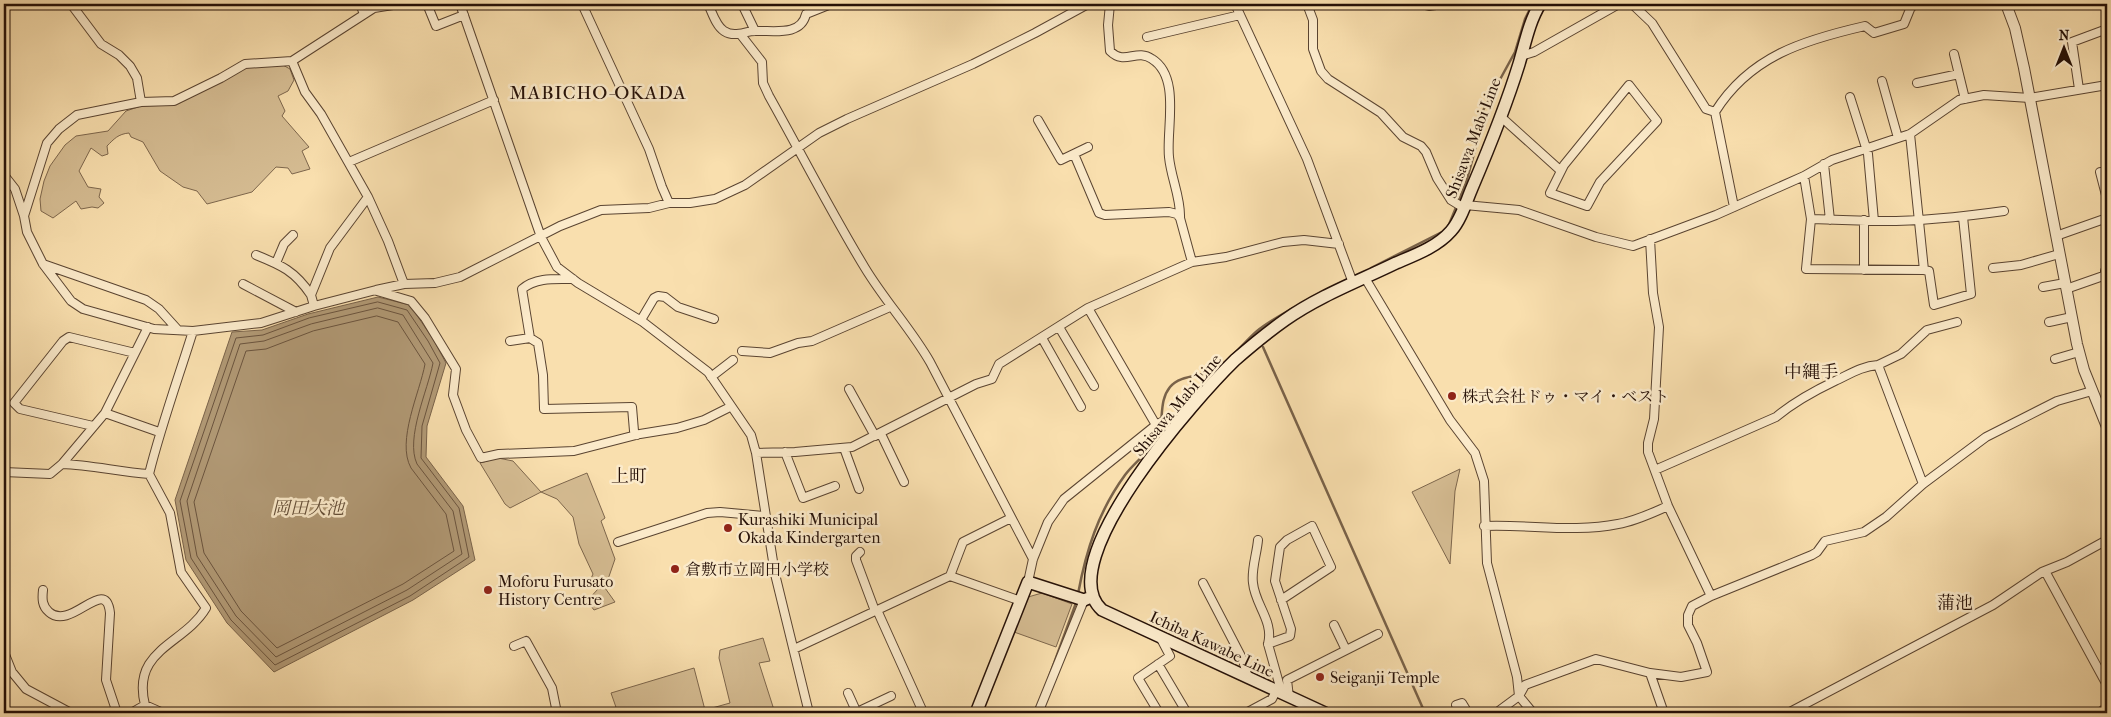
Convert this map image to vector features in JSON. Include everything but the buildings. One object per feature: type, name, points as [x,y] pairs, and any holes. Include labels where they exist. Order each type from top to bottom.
[{"type":"main road","name":"Shisawa Mabi Line","points":[[1087,598],[1093,568],[1110,519],[1129,488],[1182,419],[1235,361],[1262,337],[1302,309],[1352,280],[1365,278],[1438,243],[1452,231],[1500,116],[1521,56],[1535,6]]},
{"type":"main road","points":[[976,713],[1028,582],[1087,598]]},
{"type":"main road","name":"Ichiba Kawabe Line","points":[[1087,598],[1102,610],[1325,713]]},
{"type":"street","points":[[71,4],[101,44],[119,55],[130,66],[137,78],[141,102]]},
{"type":"street","points":[[360,4],[364,14]]},
{"type":"street","points":[[24,216],[42,157],[51,136],[77,115],[141,102],[174,101],[245,64],[292,61],[374,8],[399,4]]},
{"type":"street","points":[[427,4],[436,26],[464,15]]},
{"type":"street","points":[[460,4],[541,236],[557,267],[573,279],[641,320],[688,356],[711,377],[724,394],[730,407],[751,434],[756,453],[775,574],[810,713]]},
{"type":"street","points":[[582,4],[649,150],[669,203]]},
{"type":"street","points":[[708,4],[716,22],[724,31],[741,35],[755,31],[787,31],[798,27],[806,14],[831,4]]},
{"type":"street","points":[[742,4],[755,31]]},
{"type":"street","points":[[4,175],[15,189],[27,232],[43,264],[70,299],[84,309],[148,327],[178,330],[193,331],[261,323],[314,306],[376,290],[404,284],[435,283],[460,277],[586,214],[601,210],[649,208],[669,203],[690,203],[715,199],[745,185],[820,134],[847,119],[973,64],[1088,4]]},
{"type":"street","points":[[1110,4],[1108,25],[1110,51],[1123,59],[1141,55],[1152,58],[1167,78],[1171,116],[1168,137],[1169,158],[1180,207],[1180,218],[1192,262]]},
{"type":"street","points":[[1235,4],[1307,159],[1352,280]]},
{"type":"street","points":[[1307,4],[1313,20],[1313,49],[1321,70],[1328,79],[1381,113],[1403,137],[1421,146],[1426,152],[1437,178],[1451,200],[1461,206],[1519,210],[1596,236],[1633,246],[1734,207],[1804,176],[1824,164],[1910,134],[1959,100],[1984,95],[2030,98],[2107,85]]},
{"type":"street","points":[[1421,4],[1429,6],[1443,4]]},
{"type":"street","points":[[1466,4],[1476,6],[1535,6]]},
{"type":"street","points":[[1521,56],[1534,52],[1619,4]]},
{"type":"street","points":[[1632,4],[1652,22],[1706,109],[1715,112]]},
{"type":"street","points":[[1734,207],[1715,112],[1748,73],[1762,62],[1819,37],[1865,26],[1874,33],[1904,24],[1911,7],[1917,4]]},
{"type":"street","points":[[2006,4],[2015,28],[2030,98],[2079,352],[2107,427]]},
{"type":"street","points":[[1147,37],[1240,15]]},
{"type":"street","points":[[2079,89],[2072,42],[2107,29]]},
{"type":"street","points":[[741,35],[762,62],[763,83],[769,96],[864,267],[890,306],[917,340],[950,398],[1033,559]]},
{"type":"street","points":[[1954,54],[1965,99]]},
{"type":"street","points":[[292,61],[305,92],[321,114],[368,197],[388,241],[404,284]]},
{"type":"street","points":[[1916,83],[1959,74]]},
{"type":"street","points":[[1882,81],[1898,138]]},
{"type":"street","points":[[1629,85],[1657,121],[1600,182],[1587,206],[1550,192],[1560,171],[1564,164],[1629,85]]},
{"type":"street","points":[[1850,96],[1868,154],[1874,221]]},
{"type":"street","points":[[349,162],[494,100]]},
{"type":"street","points":[[1500,116],[1560,171]]},
{"type":"street","points":[[1038,120],[1061,160],[1088,147]]},
{"type":"street","points":[[1910,134],[1924,270]]},
{"type":"street","points":[[1074,154],[1099,213],[1105,215],[1169,212],[1176,214],[1180,218]]},
{"type":"street","points":[[1824,164],[1830,220]]},
{"type":"street","points":[[2100,172],[2107,199]]},
{"type":"street","points":[[1804,176],[1810,219],[1806,269],[1929,271],[1934,305],[1971,294],[1963,217]]},
{"type":"street","points":[[311,295],[330,248],[368,197]]},
{"type":"street","points":[[1810,219],[1919,220],[1963,217],[2004,211]]},
{"type":"street","points":[[2056,236],[2107,218]]},
{"type":"street","points":[[1864,220],[1864,270]]},
{"type":"street","points":[[276,263],[284,244],[293,235]]},
{"type":"street","points":[[1650,239],[1653,293],[1659,327],[1654,419],[1648,443],[1648,452],[1668,506],[1711,596]]},
{"type":"street","points":[[756,453],[852,447],[976,384],[992,379],[999,364],[1088,308],[1192,262],[1226,257],[1283,242],[1304,240],[1339,244]]},
{"type":"street","points":[[1993,268],[2021,265],[2059,254]]},
{"type":"street","points":[[256,255],[276,263],[296,276],[311,295],[314,306]]},
{"type":"street","points":[[43,264],[146,300],[159,309],[178,330]]},
{"type":"street","points":[[2043,287],[2065,286],[2106,275],[2105,271],[2107,270]]},
{"type":"street","points":[[1365,278],[1450,420],[1475,453],[1484,481],[1484,526],[1487,564],[1517,677],[1519,696],[1533,713]]},
{"type":"street","points":[[530,338],[522,288],[541,280],[573,279]]},
{"type":"street","points":[[243,284],[296,312]]},
{"type":"street","points":[[376,290],[411,301],[425,318],[456,370],[453,395],[466,430],[481,458],[499,454],[574,451],[637,434],[677,428],[704,420],[730,407]]},
{"type":"street","points":[[641,320],[654,298],[658,296],[666,297],[678,307],[714,320]]},
{"type":"street","points":[[742,351],[770,353],[798,343],[812,341],[890,306]]},
{"type":"street","points":[[1088,308],[1159,423]]},
{"type":"street","points":[[2049,322],[2072,317]]},
{"type":"street","points":[[1655,470],[1776,417],[1790,405],[1822,386],[1860,368],[1878,365],[1901,354],[1927,330],[1957,322]]},
{"type":"street","points":[[4,472],[50,474],[62,464],[105,413],[148,327]]},
{"type":"street","points":[[1059,327],[1094,386]]},
{"type":"street","points":[[145,705],[145,674],[152,658],[189,629],[206,608],[181,572],[170,513],[149,474],[159,432],[167,415],[193,331]]},
{"type":"street","points":[[93,426],[20,409],[14,403],[57,348],[69,337],[135,353]]},
{"type":"street","points":[[510,341],[530,338],[538,343],[543,375],[544,409],[632,407],[634,431],[637,434]]},
{"type":"street","points":[[1042,338],[1081,407]]},
{"type":"street","points":[[2055,359],[2079,352]]},
{"type":"street","points":[[711,377],[733,360]]},
{"type":"street","points":[[1878,365],[1923,484]]},
{"type":"street","points":[[849,389],[878,435],[904,482]]},
{"type":"street","points":[[1496,713],[1519,696],[1525,685],[1596,659],[1650,673],[1681,677],[1707,672],[1698,643],[1688,625],[1688,615],[1692,606],[1711,596],[1812,555],[1825,542],[1864,532],[1886,517],[1923,484],[1986,437],[2057,401],[2092,391]]},
{"type":"street","points":[[105,413],[159,432]]},
{"type":"street","points":[[1028,582],[1033,559],[1048,522],[1064,499],[1159,423],[1182,419]]},
{"type":"street","points":[[844,448],[859,489]]},
{"type":"street","points":[[785,452],[803,498],[835,486]]},
{"type":"street","points":[[62,464],[93,466],[129,473],[149,474]]},
{"type":"street","points":[[1484,526],[1593,527],[1618,524],[1644,517],[1668,506]]},
{"type":"street","points":[[618,542],[707,513],[720,512],[765,516]]},
{"type":"street","points":[[950,576],[963,542],[1011,518]]},
{"type":"street","points":[[1268,644],[1290,636],[1291,629],[1274,581],[1280,547],[1287,540],[1312,526],[1331,567],[1281,600]]},
{"type":"street","points":[[1258,540],[1253,583],[1268,624],[1270,635],[1268,644],[1282,694]]},
{"type":"street","points":[[1788,713],[1993,604],[2045,571],[2107,540]]},
{"type":"street","points":[[860,552],[856,556],[856,560],[876,610],[923,712]]},
{"type":"street","points":[[2045,571],[2107,685]]},
{"type":"street","points":[[794,649],[950,576],[1020,601]]},
{"type":"street","points":[[1202,583],[1243,660],[1248,678]]},
{"type":"street","points":[[43,590],[42,602],[50,614],[60,616],[70,616],[93,600],[103,599],[108,602],[110,613],[106,680],[116,713]]},
{"type":"street","points":[[1038,713],[1087,598]]},
{"type":"street","points":[[1334,624],[1346,650]]},
{"type":"street","points":[[1246,713],[1261,710],[1272,699],[1282,694],[1287,680],[1378,634]]},
{"type":"street","points":[[1159,713],[1138,678],[1170,656],[1160,638]]},
{"type":"street","points":[[514,646],[526,641],[552,688],[557,713]]},
{"type":"street","points":[[4,652],[6,664],[26,689],[71,713]]},
{"type":"street","points":[[1158,664],[1188,713]]},
{"type":"street","points":[[1650,673],[1664,713]]},
{"type":"street","points":[[848,693],[857,713],[891,696]]},
{"type":"street","points":[[1456,705],[1462,703],[1468,713]]},
{"type":"street","points":[[131,713],[145,705]]},
{"type":"street","points":[[145,705],[162,713]]},
{"type":"street","points":[[2098,713],[2107,707]]},
{"type":"shaded area","points":[[281,64],[290,69],[294,80],[288,91],[278,96],[285,111],[282,116],[309,147],[302,151],[310,169],[292,174],[288,168],[276,167],[252,192],[207,204],[197,191],[183,187],[160,171],[143,142],[131,137],[129,133],[122,134],[107,146],[108,154],[102,156],[91,148],[79,171],[88,187],[101,189],[99,197],[104,203],[98,208],[81,209],[76,201],[53,218],[41,211],[40,199],[50,166],[65,145],[76,136],[108,131],[126,111],[141,106],[175,105],[246,67]]},
{"type":"shaded area","points":[[498,458],[513,461],[541,492],[510,508],[505,504],[480,463]]},
{"type":"shaded area","points":[[1460,469],[1455,491],[1450,564],[1412,492]]},
{"type":"shaded area","points":[[587,473],[605,518],[601,521],[615,559],[605,588],[615,602],[594,610],[587,601],[598,589],[590,581],[593,574],[579,544],[573,517],[557,499],[541,492]]},
{"type":"shaded area","points":[[1042,593],[1072,604],[1056,647],[1014,632],[1028,597]]},
{"type":"shaded area","points":[[763,638],[770,661],[759,663],[775,713],[618,713],[611,693],[694,668],[705,710],[730,703],[719,658],[720,650]]},
{"type":"water","name":"岡田大池","points":[[378,297],[410,305],[433,339],[446,363],[427,426],[426,457],[463,506],[475,560],[413,600],[274,672],[227,623],[186,560],[175,500],[232,332],[262,330],[308,314]]},
{"type":"waterway","points":[[1448,227],[1466,183],[1475,150],[1480,116],[1515,52],[1525,19],[1531,7]]},
{"type":"waterway","points":[[1371,268],[1442,232]]},
{"type":"waterway","points":[[1302,303],[1314,296]]},
{"type":"waterway","points":[[1078,594],[1089,547],[1100,518],[1125,475],[1155,441],[1160,428],[1162,407],[1170,387],[1179,380],[1212,371],[1230,358],[1257,331],[1293,308]]},
{"type":"waterway","points":[[1263,347],[1425,713]]},
{"type":"waterway","points":[[1049,677],[1076,603]]},
{"type":"place","name":"株式会社ドゥ・マイ・ベスト","points":[[1452,396]]},
{"type":"place","name":"Kurashiki Municipal Okada Kindergarten","points":[[728,528]]},
{"type":"place","name":"倉敷市立岡田小学校","points":[[675,569]]},
{"type":"place","name":"Moforu Furusato History Centre","points":[[488,590]]},
{"type":"place","name":"Seiganji Temple","points":[[1320,677]]},
{"type":"district","name":"MABICHO-OKADA","points":[[598,93]]},
{"type":"district","name":"中縄手","points":[[1811,372]]},
{"type":"district","name":"上町","points":[[629,476]]},
{"type":"district","name":"蒲池","points":[[1955,603]]}]
